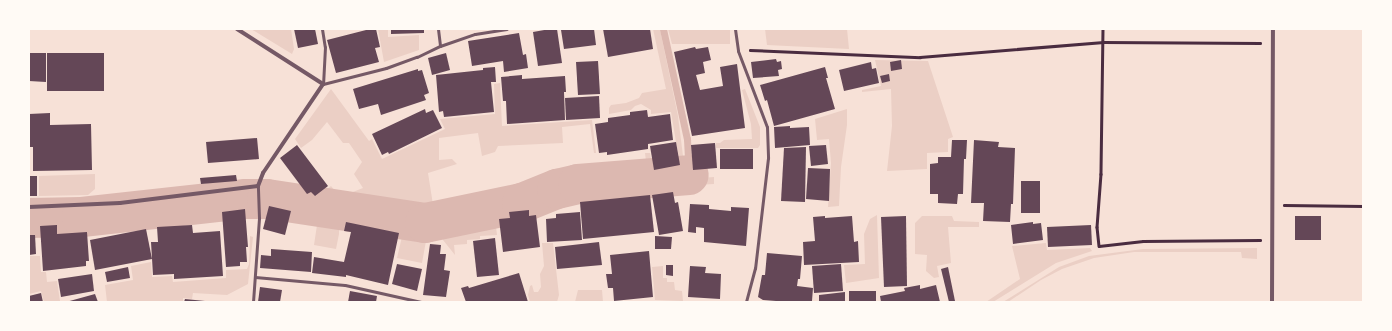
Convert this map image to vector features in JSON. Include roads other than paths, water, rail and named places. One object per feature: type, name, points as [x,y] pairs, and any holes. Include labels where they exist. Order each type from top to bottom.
[{"type":"street","points":[[29,207],[120,203],[258,186],[267,167],[323,84],[237,29]]},
{"type":"street","points":[[1272,302],[1271,240],[1273,29]]},
{"type":"lane","points":[[322,29],[325,47],[323,84],[386,68],[440,46],[475,34],[507,29]]},
{"type":"lane","points":[[438,29],[440,46]]},
{"type":"lane","points":[[735,29],[738,51],[767,127],[768,158],[755,268],[746,302]]},
{"type":"lane","points":[[253,302],[259,218],[258,186]]},
{"type":"lane","points":[[255,277],[345,285],[421,302]]},
{"type":"waterway","points":[[663,29],[687,139],[689,175]]},
{"type":"waterway","points":[[29,218],[82,217],[246,199],[267,199],[425,223],[522,203],[557,189],[578,184],[689,175]]}]
